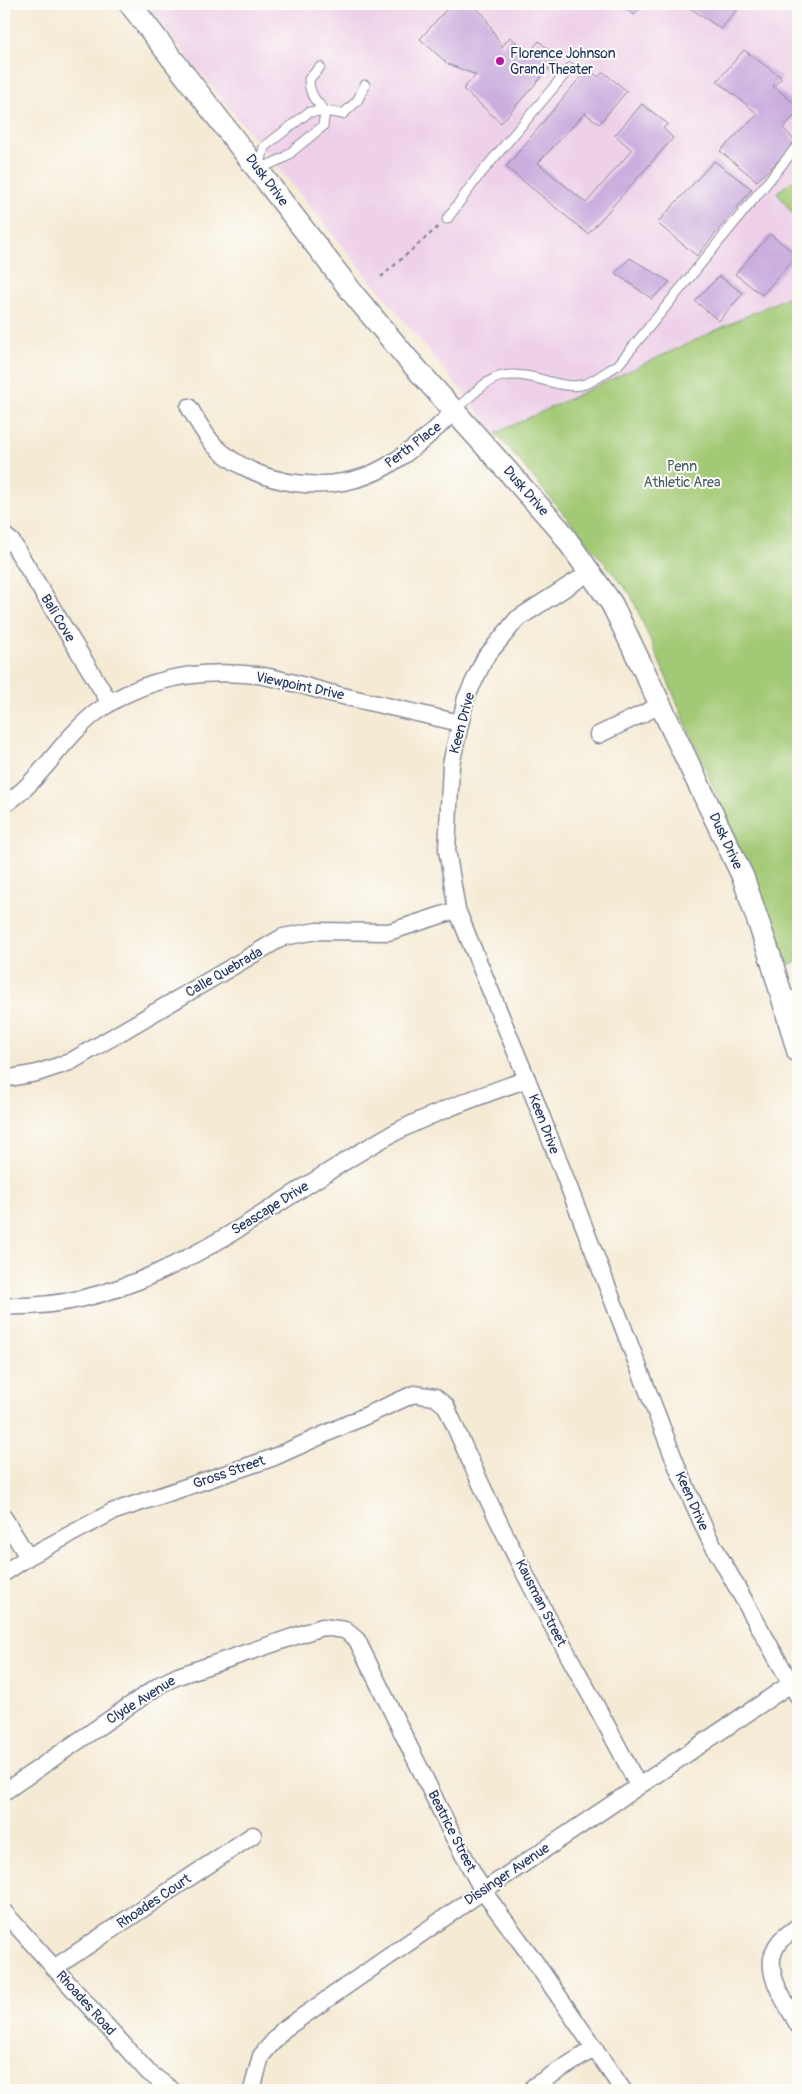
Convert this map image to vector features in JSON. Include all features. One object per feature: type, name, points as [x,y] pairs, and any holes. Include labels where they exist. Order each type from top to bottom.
[{"type":"street","name":"Dusk Drive","points":[[130,4],[355,296],[406,357],[560,530],[612,604],[743,877],[790,996],[797,1042]]},
{"type":"street","name":"Perth Place","points":[[189,406],[213,444],[239,463],[254,471],[285,481],[318,484],[354,479],[387,466],[434,432],[455,410]]},
{"type":"street","name":"Bali Cove","points":[[4,535],[12,542],[110,703]]},
{"type":"street","name":"Keen Drive","points":[[590,572],[517,619],[486,658],[466,698],[452,764],[447,850],[458,910],[527,1079],[678,1469],[708,1536],[795,1689]]},
{"type":"street","name":"Viewpoint Drive","points":[[4,805],[22,791],[84,723],[110,703],[141,687],[167,678],[208,673],[258,675],[460,723]]},
{"type":"street","points":[[598,735],[661,705]]},
{"type":"street","name":"Calle Quebrada","points":[[4,1079],[37,1074],[70,1062],[283,937],[317,931],[389,932],[458,910]]},
{"type":"street","name":"Seascape Drive","points":[[4,1306],[38,1306],[87,1298],[149,1277],[202,1250],[391,1135],[425,1118],[527,1079]]},
{"type":"street","name":"Gross Street","points":[[4,1573],[28,1557],[112,1512],[272,1458],[414,1394],[435,1397],[446,1406],[451,1417]]},
{"type":"street","name":"Kausman Street","points":[[451,1417],[526,1577],[585,1688],[611,1731],[638,1786]]},
{"type":"street","points":[[4,1518],[28,1557]]},
{"type":"street","name":"Clyde Avenue","points":[[4,1792],[161,1684],[178,1676],[322,1627]]},
{"type":"street","name":"Beatrice Street","points":[[322,1627],[345,1630],[357,1640],[453,1836],[483,1891],[623,2090]]},
{"type":"street","name":"Dissinger Avenue","points":[[252,2090],[261,2056],[283,2030],[638,1786],[795,1689]]},
{"type":"street","name":"Rhoades Court","points":[[54,1968],[253,1835]]},
{"type":"street","name":"Rhoades Road","points":[[4,1912],[148,2072],[172,2090]]},
{"type":"street","points":[[798,1926],[780,1941],[770,1960],[775,1982],[798,2025]]},
{"type":"street","points":[[534,2086],[595,2048]]},
{"type":"lane","points":[[320,67],[309,78],[309,88],[313,99],[325,111]]},
{"type":"lane","points":[[447,219],[477,178],[570,68]]},
{"type":"lane","points":[[259,169],[264,147],[309,112],[325,111],[343,114],[357,101],[365,85]]},
{"type":"lane","points":[[259,169],[284,158],[323,126],[325,111]]},
{"type":"lane","points":[[455,410],[480,388],[500,375],[525,376],[560,385],[585,384],[618,365],[798,145]]},
{"type":"path","points":[[381,277],[447,219]]},
{"type":"shaded area","points":[[144,4],[798,4],[798,177],[777,192],[798,222],[798,292],[496,433]]},
{"type":"green space","points":[[798,177],[798,222],[777,192]]},
{"type":"green space","name":"Penn Athletic Area","points":[[798,292],[798,961],[789,965],[631,595],[496,433]]},
{"type":"building","name":"Florence Johnson Grand Theater","points":[[451,4],[475,4],[473,6],[484,15],[502,47],[510,37],[529,53],[539,41],[558,58],[501,123],[463,89],[476,75],[448,64],[420,39]]},
{"type":"building","points":[[621,4],[644,4],[634,15]]},
{"type":"building","points":[[684,4],[742,4],[721,29]]},
{"type":"building","points":[[744,50],[782,78],[773,86],[798,106],[798,112],[783,128],[797,143],[757,181],[720,151],[758,114],[717,81]]},
{"type":"building","points":[[587,69],[599,77],[603,72],[627,91],[599,124],[585,113],[538,163],[586,203],[632,150],[615,135],[642,104],[668,124],[663,128],[673,138],[588,234],[506,167]]},
{"type":"building","points":[[714,161],[752,189],[697,256],[657,223]]},
{"type":"building","points":[[770,234],[797,255],[762,295],[735,274]]},
{"type":"building","points":[[630,258],[670,282],[652,299],[615,273]]},
{"type":"building","points":[[719,276],[743,293],[719,321],[695,301]]},
{"type":"place","name":"Florence Johnson Grand Theater","points":[[500,61]]}]
